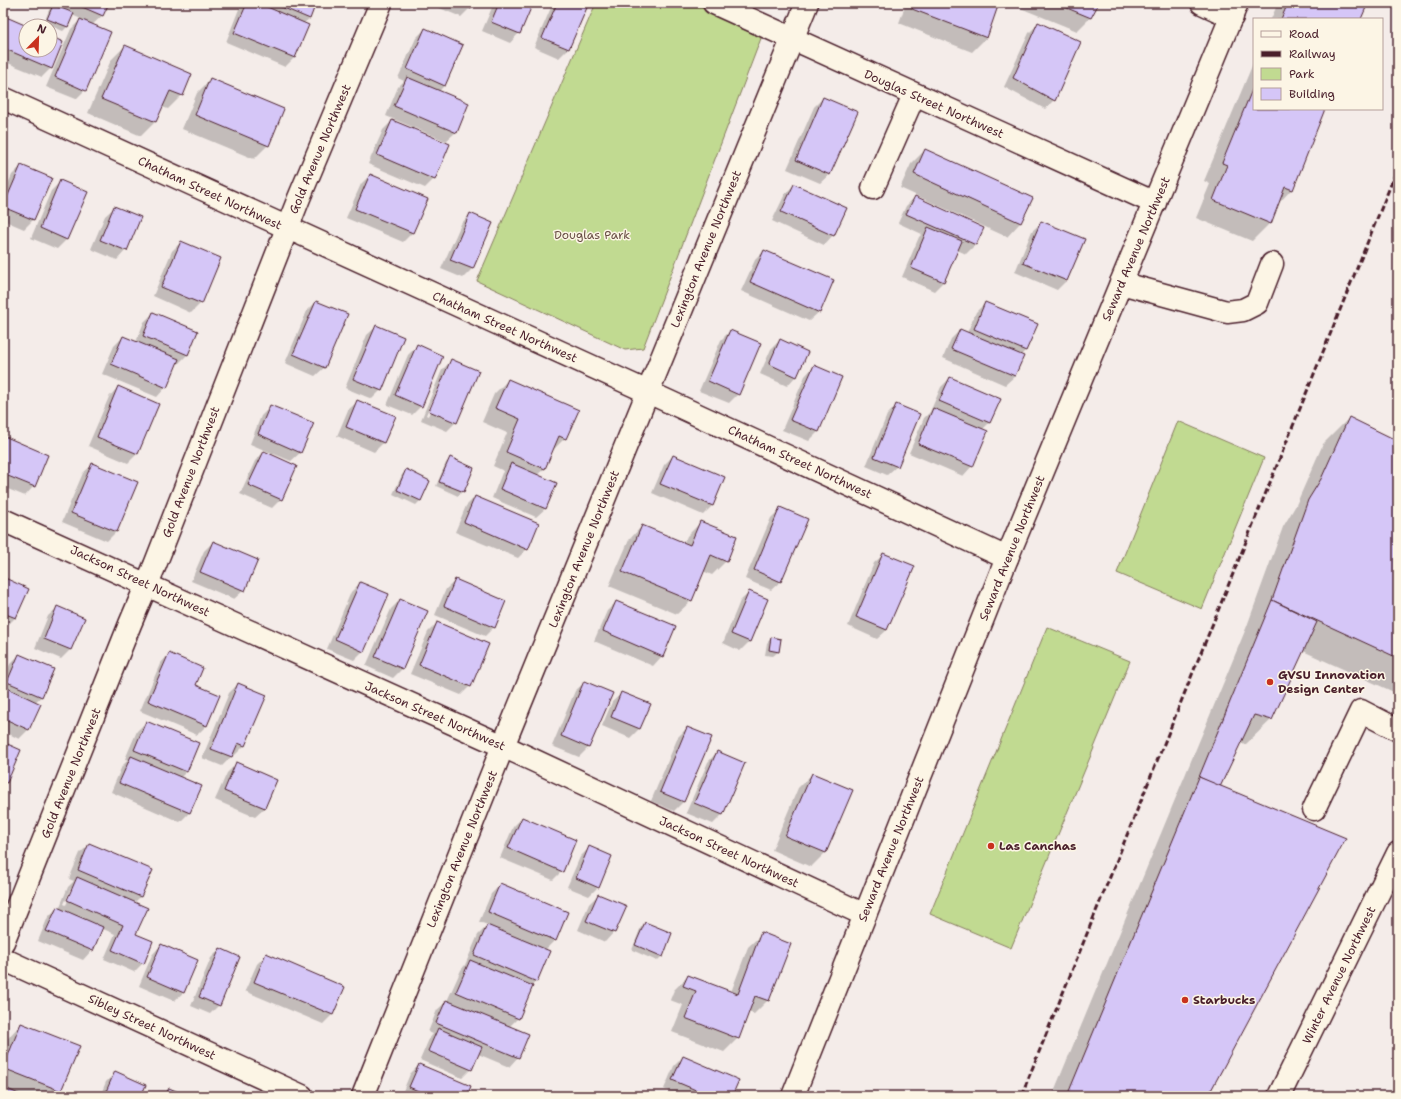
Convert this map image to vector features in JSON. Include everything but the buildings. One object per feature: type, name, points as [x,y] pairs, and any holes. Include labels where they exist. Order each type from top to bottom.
[{"type":"street","name":"Gold Avenue Northwest","points":[[3,942],[155,565],[287,228],[381,3]]},
{"type":"street","name":"Douglas Street Northwest","points":[[714,3],[1155,203]]},
{"type":"street","name":"Lexington Avenue Northwest","points":[[363,1096],[503,746],[807,3]]},
{"type":"street","points":[[1202,3],[1234,10]]},
{"type":"street","name":"Seward Avenue Northwest","points":[[793,1096],[1007,558],[1234,10]]},
{"type":"street","points":[[873,188],[914,95]]},
{"type":"street","name":"Chatham Street Northwest","points":[[3,98],[648,392],[1007,558]]},
{"type":"street","points":[[1122,283],[1227,312],[1243,310],[1257,303],[1272,264]]},
{"type":"street","name":"Jackson Street Northwest","points":[[3,520],[503,746],[865,915]]},
{"type":"street","points":[[1314,810],[1361,711],[1398,730]]},
{"type":"street","name":"Winter Avenue Northwest","points":[[1280,1096],[1398,853]]},
{"type":"street","name":"Sibley Street Northwest","points":[[3,959],[302,1096]]},
{"type":"green space","name":"Douglas Park","points":[[596,3],[698,3],[763,33],[643,348],[625,350],[477,281]]},
{"type":"green space","points":[[1178,421],[1264,458],[1202,609],[1117,573]]},
{"type":"green space","points":[[1047,627],[1130,661],[1011,948],[930,914]]},
{"type":"railway","points":[[1023,1096],[1026,1084],[1398,167]]},
{"type":"place","name":"GVSU Innovation Design Center","points":[[1270,682]]},
{"type":"place","name":"Las Canchas","points":[[991,846]]},
{"type":"place","name":"Starbucks","points":[[1185,1000]]}]
